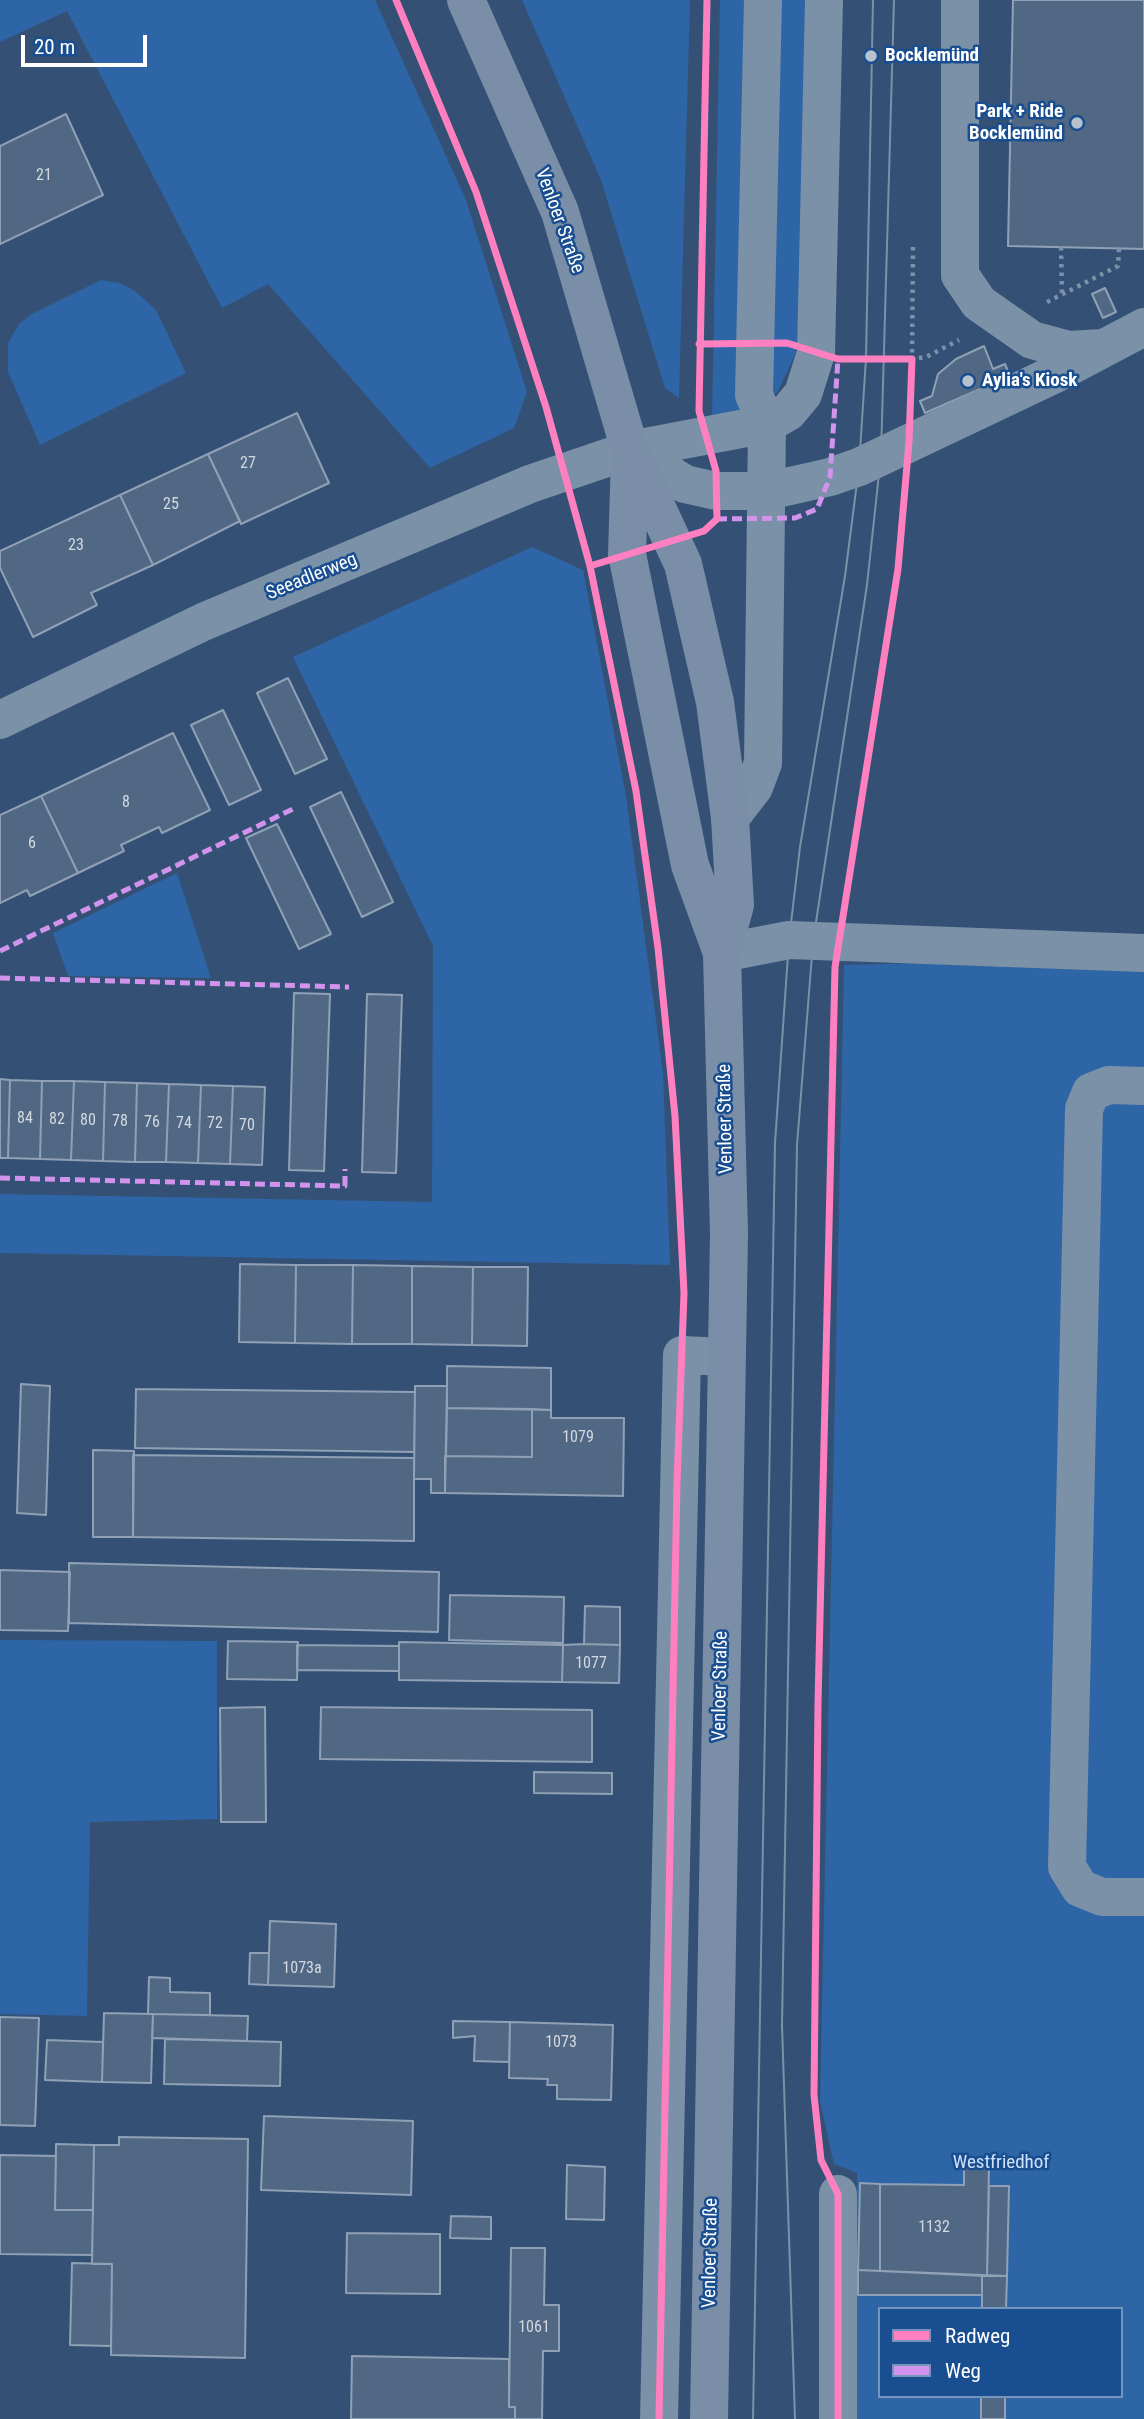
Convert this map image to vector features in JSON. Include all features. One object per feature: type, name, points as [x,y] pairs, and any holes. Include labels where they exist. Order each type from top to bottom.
[{"type":"main road","name":"Venloer Straße","points":[[466,0],[560,212],[630,450],[683,564],[715,702],[730,818],[734,905],[722,953],[729,1234],[709,2419]]},
{"type":"main road","name":"Venloer Straße","points":[[630,450],[627,554],[690,865],[722,953]]},
{"type":"street","points":[[730,818],[754,787],[763,763],[767,424],[754,395],[763,0]]},
{"type":"street","points":[[767,424],[788,412],[803,394],[816,353],[824,0]]},
{"type":"street","points":[[960,0],[960,275],[979,303],[1032,340],[1069,350],[1105,348]]},
{"type":"street","points":[[630,450],[685,484],[716,491],[768,491],[859,467],[1144,327]]},
{"type":"street","name":"Seeadlerweg","points":[[0,720],[203,622],[530,484],[630,450],[705,439],[767,424]]},
{"type":"street","points":[[722,953],[789,940],[1144,953]]},
{"type":"street","points":[[1144,1086],[1109,1085],[1100,1088],[1091,1092],[1084,1109],[1067,1867],[1080,1888],[1102,1897],[1144,1897]]},
{"type":"street","points":[[659,2419],[673,1667],[682,1355],[726,1357]]},
{"type":"street","points":[[675,1579],[722,1581]]},
{"type":"street","points":[[673,1667],[721,1668]]},
{"type":"street","points":[[665,2104],[714,2105]]},
{"type":"street","points":[[838,2194],[838,2419]]},
{"type":"path","points":[[912,359],[913,247]]},
{"type":"path","points":[[1061,247],[1062,294]]},
{"type":"green space","points":[[0,0],[375,0],[466,200],[527,392],[514,428],[430,468],[268,284],[222,308],[67,11],[0,42]]},
{"type":"green space","points":[[522,0],[690,0],[679,398],[665,388],[601,180]]},
{"type":"green space","points":[[720,0],[748,0],[741,418],[712,418]]},
{"type":"green space","points":[[775,0],[812,0],[805,303],[795,355],[777,393],[769,393]]},
{"type":"green space","points":[[101,280],[120,283],[135,291],[156,310],[186,373],[40,445],[8,372],[8,343],[19,324],[32,314]]},
{"type":"green space","points":[[532,547],[583,570],[626,796],[663,1073],[670,1265],[0,1253],[0,1194],[432,1202],[433,946],[293,657]]},
{"type":"green space","points":[[177,873],[211,978],[68,976],[53,933]]},
{"type":"green space","name":"Westfriedhof","points":[[1012,961],[1144,966],[1144,2419],[854,2419],[857,2173],[834,2164],[820,2101],[844,965]]},
{"type":"green space","points":[[0,1640],[217,1641],[217,1819],[90,1822],[87,2016],[0,2014]]},
{"type":"building","name":"Park + Ride Bocklemünd","points":[[1013,0],[1144,0],[1144,249],[1008,246]]},
{"type":"building","points":[[66,114],[103,195],[0,244],[0,146]]},
{"type":"building","points":[[1105,288],[1116,312],[1103,318],[1092,294]]},
{"type":"building","name":"Aylia's Kiosk","points":[[984,346],[993,369],[1005,364],[1010,376],[925,413],[920,401],[932,396],[938,374],[956,359]]},
{"type":"building","points":[[297,413],[329,483],[241,524],[208,454]]},
{"type":"building","points":[[208,454],[240,521],[153,565],[120,495]]},
{"type":"building","points":[[120,495],[153,565],[91,593],[97,605],[33,637],[0,568],[0,551]]},
{"type":"building","points":[[288,678],[327,759],[295,774],[257,693]]},
{"type":"building","points":[[223,710],[261,790],[229,805],[191,725]]},
{"type":"building","points":[[173,733],[210,810],[162,833],[159,827],[121,845],[124,851],[78,873],[41,796]]},
{"type":"building","points":[[341,792],[393,902],[362,917],[310,807]]},
{"type":"building","points":[[41,796],[78,873],[30,896],[27,890],[0,903],[0,815]]},
{"type":"building","points":[[277,824],[331,934],[299,949],[246,838]]},
{"type":"building","points":[[294,993],[330,994],[324,1171],[289,1170]]},
{"type":"building","points":[[367,994],[402,995],[396,1173],[362,1172]]},
{"type":"building","points":[[0,1079],[10,1080],[8,1158],[0,1158]]},
{"type":"building","points":[[10,1080],[42,1081],[40,1159],[8,1158]]},
{"type":"building","points":[[42,1081],[74,1081],[71,1160],[40,1159]]},
{"type":"building","points":[[74,1081],[105,1082],[103,1161],[71,1160]]},
{"type":"building","points":[[105,1082],[137,1083],[135,1162],[103,1161]]},
{"type":"building","points":[[137,1083],[169,1084],[166,1162],[135,1162]]},
{"type":"building","points":[[169,1084],[201,1085],[198,1163],[166,1162]]},
{"type":"building","points":[[201,1085],[233,1086],[230,1164],[198,1163]]},
{"type":"building","points":[[233,1086],[265,1087],[262,1165],[230,1164]]},
{"type":"building","points":[[240,1264],[296,1265],[295,1343],[239,1342]]},
{"type":"building","points":[[296,1265],[353,1265],[352,1344],[295,1343]]},
{"type":"building","points":[[353,1265],[412,1266],[412,1344],[352,1344]]},
{"type":"building","points":[[412,1266],[473,1267],[472,1345],[412,1344]]},
{"type":"building","points":[[473,1267],[528,1267],[527,1346],[472,1345]]},
{"type":"building","points":[[447,1366],[551,1368],[551,1410],[447,1408]]},
{"type":"building","points":[[21,1384],[50,1386],[46,1515],[17,1513]]},
{"type":"building","points":[[415,1386],[447,1386],[445,1493],[431,1493],[431,1479],[414,1479]]},
{"type":"building","points":[[136,1389],[415,1392],[414,1452],[135,1448]]},
{"type":"building","points":[[447,1408],[532,1409],[532,1457],[446,1456]]},
{"type":"building","points":[[532,1409],[551,1410],[551,1418],[624,1418],[623,1496],[445,1493],[445,1456],[532,1457]]},
{"type":"building","points":[[93,1450],[134,1451],[133,1537],[93,1537]]},
{"type":"building","points":[[133,1455],[414,1458],[414,1541],[133,1537]]},
{"type":"building","points":[[69,1563],[439,1572],[438,1632],[69,1623]]},
{"type":"building","points":[[0,1570],[70,1572],[68,1631],[0,1630]]},
{"type":"building","points":[[450,1595],[564,1597],[563,1643],[449,1640]]},
{"type":"building","points":[[585,1606],[620,1607],[620,1645],[584,1644]]},
{"type":"building","points":[[228,1641],[298,1642],[297,1680],[227,1679]]},
{"type":"building","points":[[399,1642],[563,1645],[562,1682],[399,1680]]},
{"type":"building","points":[[297,1645],[399,1646],[399,1671],[297,1670]]},
{"type":"building","points":[[563,1645],[620,1645],[619,1683],[562,1682]]},
{"type":"building","points":[[265,1707],[266,1822],[221,1822],[220,1708]]},
{"type":"building","points":[[321,1707],[592,1710],[592,1762],[320,1759]]},
{"type":"building","points":[[534,1772],[612,1773],[612,1794],[534,1793]]},
{"type":"building","points":[[270,1921],[336,1924],[334,1987],[268,1985]]},
{"type":"building","points":[[250,1953],[269,1953],[268,1985],[249,1984]]},
{"type":"building","points":[[149,1977],[170,1978],[170,1992],[210,1993],[210,2015],[148,2014]]},
{"type":"building","points":[[104,2013],[153,2014],[151,2083],[102,2082]]},
{"type":"building","points":[[153,2014],[248,2016],[247,2041],[152,2038]]},
{"type":"building","points":[[0,2017],[39,2018],[35,2126],[0,2125]]},
{"type":"building","points":[[453,2021],[510,2022],[509,2062],[474,2061],[475,2036],[453,2038]]},
{"type":"building","points":[[510,2022],[613,2025],[611,2100],[557,2099],[557,2085],[547,2085],[548,2079],[509,2078]]},
{"type":"building","points":[[165,2039],[281,2042],[280,2086],[164,2084]]},
{"type":"building","points":[[47,2040],[103,2042],[102,2082],[45,2080]]},
{"type":"building","points":[[264,2116],[413,2121],[411,2195],[261,2190]]},
{"type":"building","points":[[119,2137],[248,2139],[245,2358],[111,2355],[112,2264],[92,2264],[94,2145],[119,2145]]},
{"type":"building","points":[[56,2144],[94,2145],[93,2210],[55,2210]]},
{"type":"building","points":[[0,2155],[56,2156],[55,2210],[93,2210],[92,2255],[0,2254]]},
{"type":"building","points":[[964,2164],[989,2165],[987,2276],[880,2271],[880,2184],[964,2185]]},
{"type":"building","points":[[567,2165],[605,2167],[604,2220],[566,2219]]},
{"type":"building","points":[[860,2183],[880,2184],[880,2271],[858,2270]]},
{"type":"building","points":[[989,2186],[1009,2186],[1007,2276],[987,2276]]},
{"type":"building","points":[[451,2216],[491,2217],[491,2239],[450,2238]]},
{"type":"building","points":[[347,2233],[440,2234],[440,2294],[346,2293]]},
{"type":"building","points":[[511,2248],[545,2248],[544,2305],[559,2305],[559,2351],[543,2351],[542,2419],[515,2419],[515,2407],[509,2407]]},
{"type":"building","points":[[72,2263],[112,2264],[111,2346],[70,2345]]},
{"type":"building","points":[[858,2270],[982,2275],[982,2295],[858,2295]]},
{"type":"building","points":[[982,2275],[1007,2276],[1006,2307],[982,2307]]},
{"type":"building","points":[[352,2356],[509,2359],[509,2407],[515,2407],[515,2419],[351,2419]]},
{"type":"building","points":[[981,2398],[1005,2398],[1005,2419],[981,2419]]},
{"type":"tram line","points":[[753,2419],[775,1143],[789,940],[800,847],[845,576],[859,467],[866,358],[873,0]]},
{"type":"tram line","points":[[795,2419],[782,2025],[797,1145],[813,942],[867,585],[881,455],[894,0]]},
{"type":"marked path","points":[[717,519],[795,518],[817,509],[830,477],[838,359]]},
{"type":"marked path","points":[[0,951],[293,809]]},
{"type":"marked path","points":[[0,978],[349,987]]},
{"type":"marked path","points":[[0,1178],[345,1186],[345,1169]]},
{"type":"cycle path","points":[[396,0],[476,192],[546,407],[590,566]]},
{"type":"cycle path","points":[[659,2419],[677,1483],[684,1293],[675,1116],[658,948],[636,791],[590,566],[704,531],[717,519],[716,471],[699,411],[707,0]]},
{"type":"cycle path","points":[[699,344],[787,343],[838,359],[912,359],[909,442],[898,569],[835,967],[818,1703],[814,2095],[821,2160],[838,2194],[838,2419]]},
{"type":"place","name":"Bocklemünd","points":[[871,56]]},
{"type":"place","name":"Park + Ride Bocklemünd","points":[[1077,123]]},
{"type":"place","name":"Aylia's Kiosk","points":[[968,381]]}]
